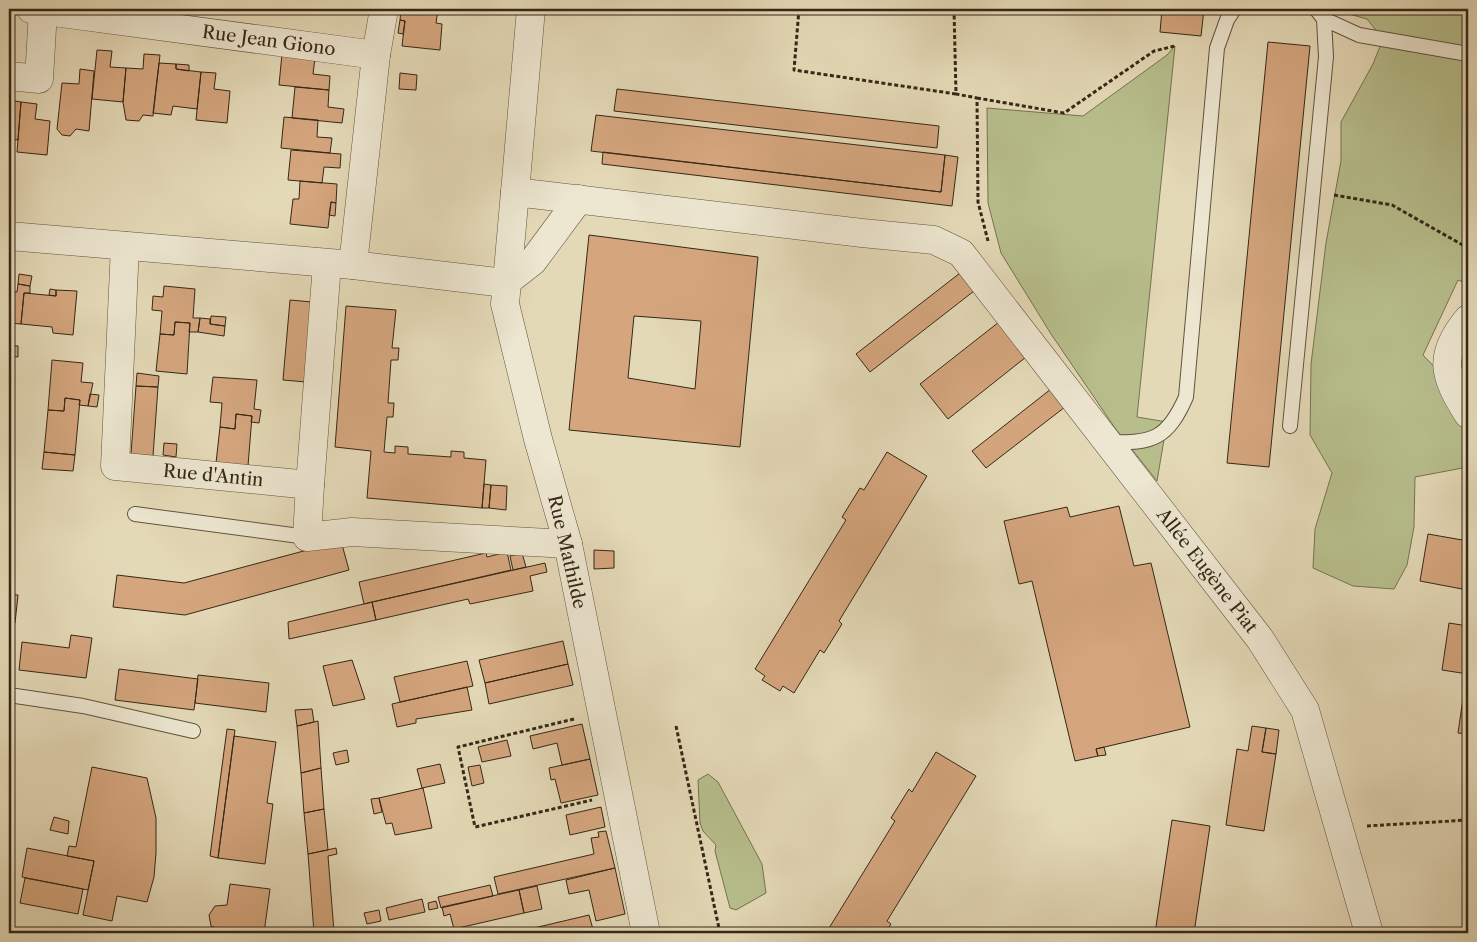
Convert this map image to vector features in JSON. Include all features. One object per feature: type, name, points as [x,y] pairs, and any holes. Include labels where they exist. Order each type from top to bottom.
[{"type":"street","points":[[384,9],[340,264],[310,484],[307,537],[352,532],[568,544]]},
{"type":"street","name":"Rue Mathilde","points":[[531,9],[505,283],[505,304],[568,544],[646,933]]},
{"type":"street","name":"Rue Jean Giono","points":[[9,76],[39,79],[37,10],[376,55]]},
{"type":"street","points":[[9,236],[340,264],[505,283],[534,261],[579,199],[515,192]]},
{"type":"street","name":"Allée Eugène Piat","points":[[579,199],[934,240],[962,253],[1260,639],[1305,710],[1369,933]]},
{"type":"street","name":"Rue d'Antin","points":[[125,246],[115,466],[310,484]]},
{"type":"street","points":[[1468,319],[1451,342],[1446,361],[1454,393],[1468,414]]},
{"type":"lane","points":[[1108,442],[1138,444],[1161,433],[1176,419],[1186,397],[1217,48],[1227,20],[1234,9]]},
{"type":"lane","points":[[1320,14],[1359,35],[1468,54]]},
{"type":"lane","points":[[1290,426],[1326,56],[1320,14]]},
{"type":"lane","points":[[135,514],[307,537]]},
{"type":"lane","points":[[9,695],[83,706],[193,731]]},
{"type":"path","points":[[799,9],[794,70],[956,94],[1064,113],[1154,51],[1175,46]]},
{"type":"path","points":[[954,9],[956,94]]},
{"type":"path","points":[[977,98],[978,202],[988,242]]},
{"type":"path","points":[[1313,191],[1392,205],[1468,248]]},
{"type":"path","points":[[602,713],[458,747],[476,827],[618,794]]},
{"type":"path","points":[[676,726],[720,933]]},
{"type":"path","points":[[1339,827],[1468,820]]},
{"type":"green space","points":[[1343,9],[1468,9],[1468,284],[1458,280],[1423,355],[1468,402],[1468,467],[1415,477],[1414,527],[1407,565],[1394,589],[1353,586],[1313,568],[1315,529],[1332,473],[1310,435],[1311,364],[1326,243],[1341,161],[1341,122],[1373,64],[1383,39],[1367,19],[1349,14]]},
{"type":"green space","points":[[1175,46],[1137,417],[1167,422],[1157,481],[1115,428],[1051,334],[1001,253],[988,203],[987,108],[1083,116],[1167,55]]},
{"type":"green space","points":[[708,774],[718,782],[762,864],[766,893],[736,910],[730,908],[715,851],[716,845],[703,831],[700,823],[698,780]]},
{"type":"building","points":[[401,9],[438,9],[436,23],[442,24],[440,50],[402,46],[405,21],[400,20]]},
{"type":"building","points":[[1162,9],[1204,9],[1201,36],[1160,32]]},
{"type":"building","points":[[400,20],[405,21],[403,34],[398,33]]},
{"type":"building","points":[[1268,42],[1310,46],[1269,467],[1227,463]]},
{"type":"building","points":[[97,50],[112,51],[110,67],[126,68],[123,102],[92,99]]},
{"type":"building","points":[[144,54],[160,55],[153,116],[143,115],[139,121],[126,120],[123,102],[126,68],[143,69]]},
{"type":"building","points":[[282,54],[315,58],[313,74],[330,76],[329,90],[279,85]]},
{"type":"building","points":[[159,63],[176,64],[176,69],[201,72],[197,109],[173,106],[171,115],[153,113]]},
{"type":"building","points":[[176,64],[189,65],[189,71],[176,69]]},
{"type":"building","points":[[80,69],[94,71],[89,131],[76,129],[70,136],[62,135],[57,129],[62,83],[79,84]]},
{"type":"building","points":[[201,72],[216,73],[214,89],[230,91],[227,123],[196,120]]},
{"type":"building","points":[[400,73],[417,75],[416,90],[399,89]]},
{"type":"building","points":[[295,87],[329,90],[328,107],[344,109],[342,123],[292,118]]},
{"type":"building","points":[[617,89],[939,126],[937,148],[614,111]]},
{"type":"building","points":[[9,100],[21,102],[18,140],[9,139]]},
{"type":"building","points":[[21,102],[37,104],[35,119],[50,121],[47,155],[17,152]]},
{"type":"building","points":[[596,115],[945,155],[941,192],[591,151]]},
{"type":"building","points":[[284,117],[318,120],[317,137],[332,138],[330,153],[281,148]]},
{"type":"building","points":[[291,150],[341,154],[340,168],[324,167],[322,183],[288,180]]},
{"type":"building","points":[[603,152],[941,192],[945,155],[958,157],[952,206],[602,164]]},
{"type":"building","points":[[300,181],[337,184],[336,203],[331,202],[328,228],[290,224],[293,199],[299,199]]},
{"type":"building","points":[[331,202],[336,203],[335,216],[329,215]]},
{"type":"building","points":[[589,235],[758,257],[740,447],[569,430]],"holes":[[[634,316],[701,321],[695,389],[628,378]]]},
{"type":"building","points":[[960,273],[974,291],[870,372],[856,354]]},
{"type":"building","points":[[19,274],[32,276],[30,286],[18,284]]},
{"type":"building","points":[[18,284],[30,286],[30,293],[24,293],[21,324],[9,323],[9,291],[17,292]]},
{"type":"building","points":[[164,286],[195,289],[193,318],[200,318],[198,332],[189,332],[190,323],[175,322],[174,335],[160,334],[162,311],[152,310],[153,296],[163,297]]},
{"type":"building","points":[[50,289],[56,290],[56,296],[49,295]]},
{"type":"building","points":[[56,290],[77,291],[73,335],[53,333],[52,327],[21,324],[24,293],[56,296]]},
{"type":"building","points":[[290,300],[312,302],[306,382],[283,380]]},
{"type":"building","points":[[346,306],[396,310],[392,348],[399,348],[398,360],[391,360],[388,403],[394,403],[393,417],[387,417],[384,452],[395,453],[395,446],[408,447],[408,454],[451,457],[451,451],[464,452],[464,458],[486,460],[482,508],[367,498],[371,451],[335,447]]},
{"type":"building","points":[[211,316],[226,317],[225,326],[210,324]]},
{"type":"building","points":[[200,318],[210,319],[210,324],[225,326],[224,336],[198,332]]},
{"type":"building","points":[[175,322],[190,323],[187,374],[156,371],[160,334],[174,335]]},
{"type":"building","points":[[999,322],[1026,357],[948,419],[920,384]]},
{"type":"building","points":[[9,345],[18,346],[18,357],[9,356]]},
{"type":"building","points":[[52,360],[83,363],[81,382],[93,383],[88,406],[79,405],[80,400],[65,398],[64,411],[48,410]]},
{"type":"building","points":[[137,373],[159,376],[158,387],[136,386]]},
{"type":"building","points":[[213,377],[257,380],[254,409],[261,410],[259,423],[251,422],[252,416],[236,414],[235,429],[220,427],[222,403],[210,402]]},
{"type":"building","points":[[136,386],[158,387],[153,456],[131,454]]},
{"type":"building","points":[[1051,389],[1065,407],[986,468],[972,451]]},
{"type":"building","points":[[90,394],[99,395],[97,407],[88,406]]},
{"type":"building","points":[[65,398],[80,400],[75,455],[44,452],[48,410],[64,411]]},
{"type":"building","points":[[236,414],[252,416],[248,466],[216,463],[220,427],[235,429]]},
{"type":"building","points":[[164,443],[177,444],[176,457],[163,455]]},
{"type":"building","points":[[44,452],[75,455],[73,471],[42,469]]},
{"type":"building","points":[[887,452],[927,476],[839,621],[842,624],[824,653],[820,650],[794,693],[783,686],[780,691],[762,680],[765,676],[755,669],[846,520],[842,517],[860,488],[864,490]]},
{"type":"building","points":[[484,484],[491,485],[489,508],[482,508]]},
{"type":"building","points":[[491,485],[507,486],[506,510],[489,508]]},
{"type":"building","points":[[1119,506],[1134,566],[1151,563],[1190,727],[1096,749],[1098,756],[1075,761],[1032,581],[1019,584],[1004,521],[1067,507],[1070,517]]},
{"type":"building","points":[[1428,534],[1468,541],[1462,589],[1420,581]]},
{"type":"building","points":[[341,541],[349,570],[185,615],[113,607],[117,575],[184,583]]},
{"type":"building","points":[[594,550],[614,551],[614,568],[594,569]]},
{"type":"building","points":[[507,552],[511,570],[364,604],[359,582],[486,553],[487,557]]},
{"type":"building","points":[[522,553],[526,567],[513,570],[510,556]]},
{"type":"building","points":[[545,563],[547,572],[530,576],[533,591],[470,604],[468,599],[376,620],[372,602]]},
{"type":"building","points":[[9,594],[18,595],[15,623],[9,622]]},
{"type":"building","points":[[372,602],[376,620],[289,639],[288,622]]},
{"type":"building","points":[[1449,623],[1468,626],[1468,674],[1442,670]]},
{"type":"building","points":[[71,635],[92,638],[86,678],[19,670],[22,642],[69,648]]},
{"type":"building","points":[[563,641],[568,664],[485,683],[479,660]]},
{"type":"building","points":[[352,660],[365,699],[333,706],[323,666]]},
{"type":"building","points":[[467,661],[473,686],[400,702],[394,677]]},
{"type":"building","points":[[568,664],[573,685],[489,704],[485,683]]},
{"type":"building","points":[[119,669],[198,679],[194,710],[115,700]]},
{"type":"building","points":[[198,675],[269,683],[266,712],[195,703]]},
{"type":"building","points":[[1465,684],[1468,684],[1468,734],[1458,733]]},
{"type":"building","points":[[467,687],[472,710],[416,719],[416,723],[397,727],[392,704]]},
{"type":"building","points":[[312,709],[314,722],[297,726],[295,710]]},
{"type":"building","points":[[318,721],[321,768],[301,773],[297,726]]},
{"type":"building","points":[[582,724],[590,759],[562,765],[557,743],[533,749],[530,736]]},
{"type":"building","points":[[1252,726],[1266,728],[1262,752],[1276,754],[1264,831],[1226,825],[1237,749],[1248,751]]},
{"type":"building","points":[[1266,728],[1279,730],[1276,754],[1262,752]]},
{"type":"building","points":[[227,729],[235,730],[218,858],[210,856]]},
{"type":"building","points":[[234,736],[276,742],[267,803],[273,804],[265,864],[218,858]]},
{"type":"building","points":[[507,740],[511,756],[482,762],[478,747]]},
{"type":"building","points":[[1104,747],[1106,755],[1098,756],[1096,749]]},
{"type":"building","points":[[347,750],[349,762],[336,765],[333,753]]},
{"type":"building","points":[[936,752],[976,776],[887,921],[891,924],[885,933],[826,933],[895,821],[891,818],[909,789],[912,792]]},
{"type":"building","points":[[590,759],[598,795],[561,803],[555,779],[551,780],[549,768]]},
{"type":"building","points":[[440,764],[445,783],[422,788],[417,769]]},
{"type":"building","points":[[480,765],[484,783],[472,786],[468,767]]},
{"type":"building","points":[[92,767],[147,778],[156,818],[154,877],[147,902],[117,896],[112,921],[83,915],[94,861],[67,856],[69,846],[76,847]]},
{"type":"building","points":[[321,768],[324,809],[304,813],[301,773]]},
{"type":"building","points":[[423,788],[432,828],[395,835],[392,823],[386,824],[379,798]]},
{"type":"building","points":[[379,798],[382,812],[374,814],[371,799]]},
{"type":"building","points":[[601,807],[605,827],[570,835],[566,815]]},
{"type":"building","points":[[324,809],[328,850],[308,854],[304,813]]},
{"type":"building","points":[[54,817],[69,821],[68,834],[50,830]]},
{"type":"building","points":[[1172,820],[1210,826],[1194,933],[1155,933]]},
{"type":"building","points":[[606,831],[615,868],[498,894],[494,877],[594,854],[591,838],[599,837],[598,832]]},
{"type":"building","points":[[27,848],[94,861],[88,890],[22,877]]},
{"type":"building","points":[[336,848],[337,854],[328,856],[334,932],[314,933],[308,854]]},
{"type":"building","points":[[615,868],[625,914],[596,921],[589,890],[569,894],[566,880]]},
{"type":"building","points":[[25,878],[83,889],[78,914],[20,903]]},
{"type":"building","points":[[230,884],[270,889],[264,933],[224,933],[224,931],[211,926],[209,915],[215,906],[227,905]]},
{"type":"building","points":[[490,885],[493,896],[441,908],[438,897]]},
{"type":"building","points":[[537,886],[542,909],[524,913],[519,890]]},
{"type":"building","points":[[519,890],[524,913],[454,929],[450,914],[444,916],[442,907]]},
{"type":"building","points":[[422,899],[425,912],[389,920],[386,908]]},
{"type":"building","points":[[436,901],[438,908],[429,910],[428,903]]},
{"type":"building","points":[[379,910],[381,921],[367,924],[364,913]]},
{"type":"building","points":[[589,915],[594,933],[536,933],[534,928]]},
{"type":"building","points":[[533,928],[536,933],[510,933]]}]
